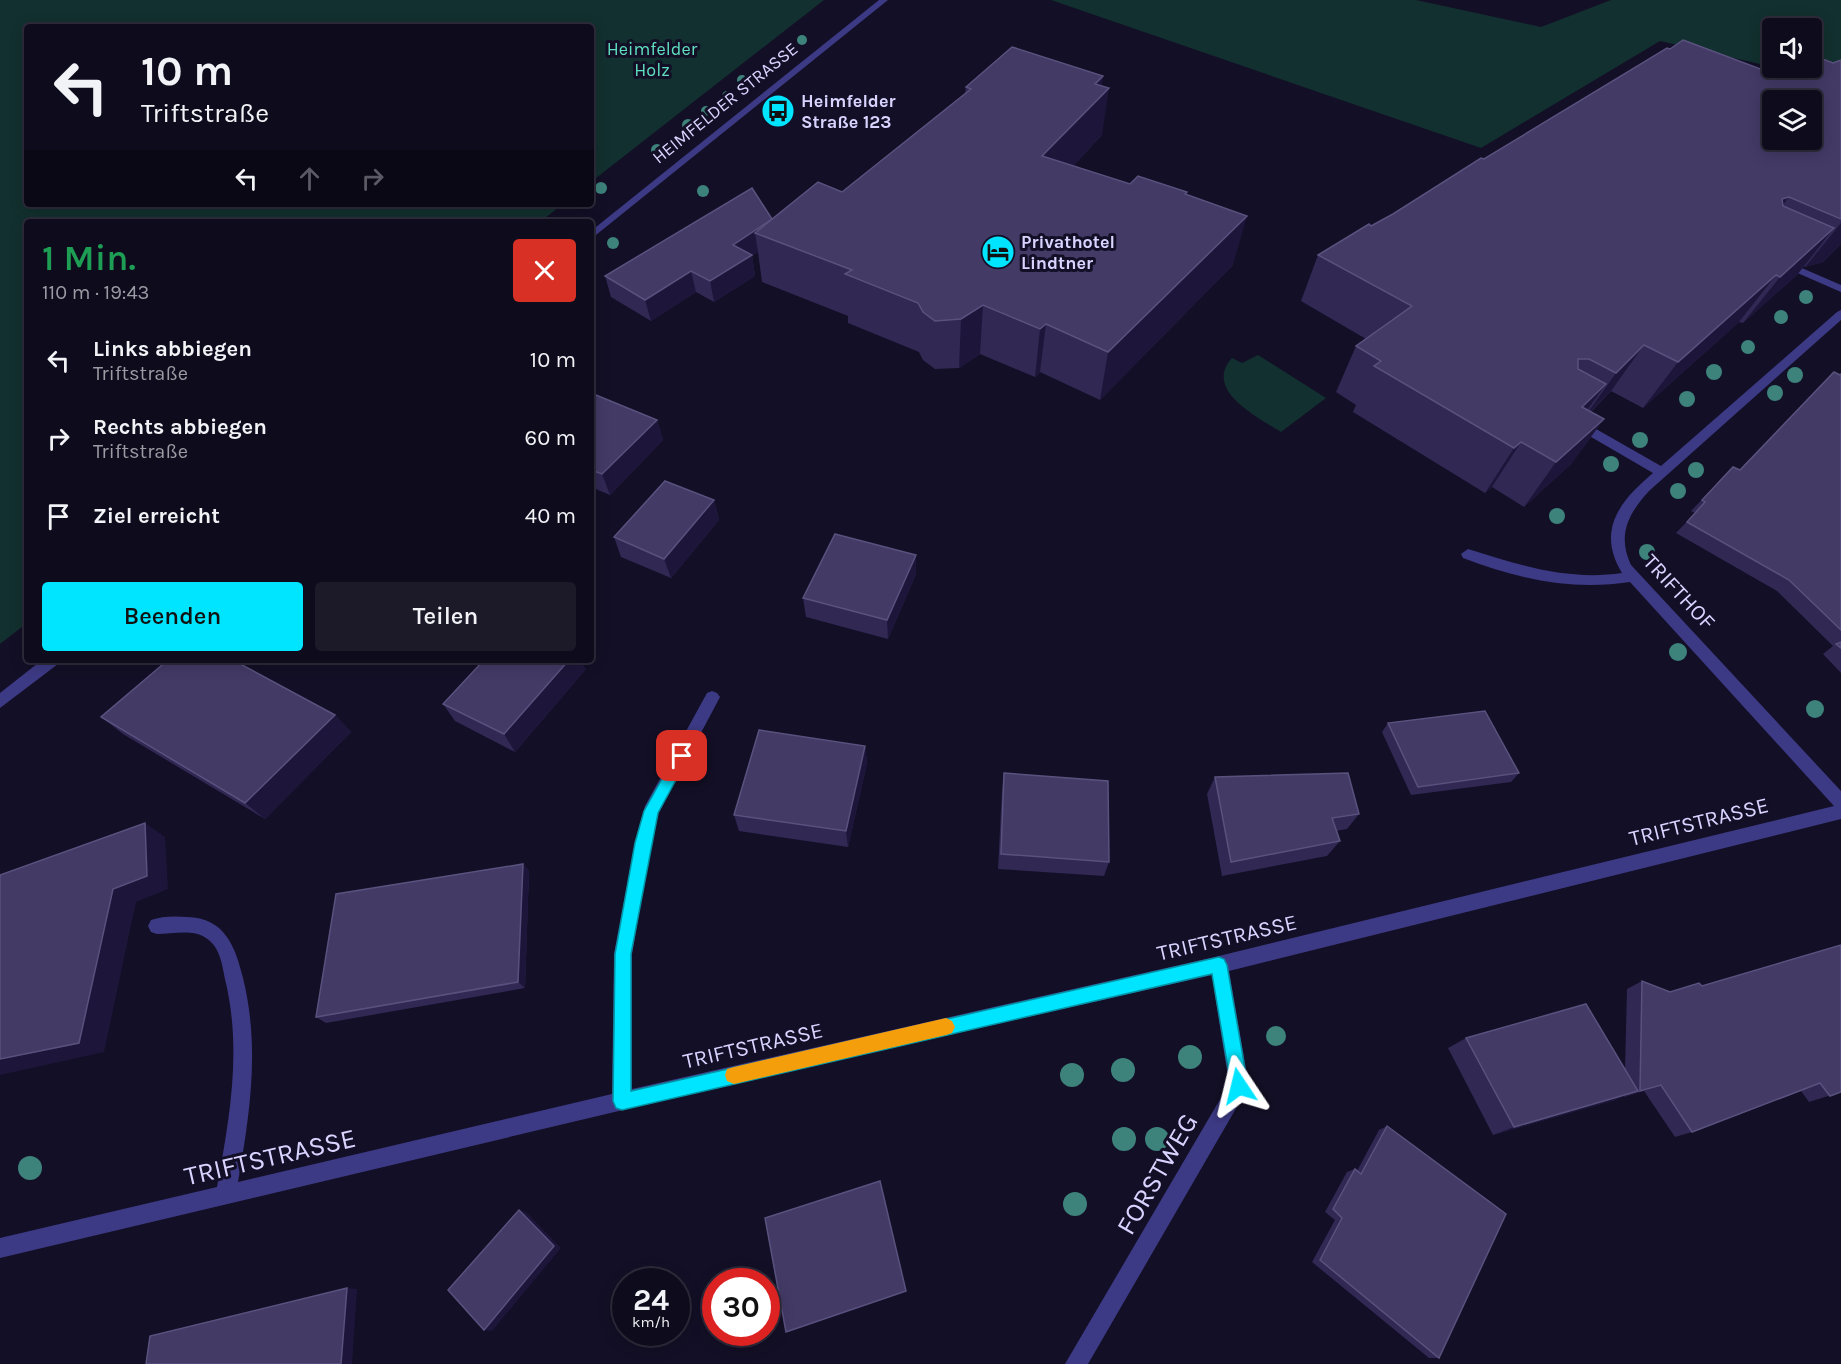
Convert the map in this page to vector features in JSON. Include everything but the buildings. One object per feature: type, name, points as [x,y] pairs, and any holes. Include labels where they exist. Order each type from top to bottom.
[{"type":"street","name":"HEIMFELDER STRASSE","points":[[594,234],[884,0]]},
{"type":"street","points":[[1773,258],[1841,290]]},
{"type":"street","name":"TRIFTHOF","points":[[1841,314],[1661,472],[1633,499],[1616,529],[1617,553],[1626,568],[1841,803]]},
{"type":"street","points":[[1563,416],[1661,472]]},
{"type":"street","points":[[1468,554],[1497,566],[1543,576],[1597,581],[1634,576]]},
{"type":"street","points":[[0,702],[49,663]]},
{"type":"street","points":[[622,1101],[623,954],[643,843],[651,811],[712,697]]},
{"type":"street","name":"TRIFTSTRASSE","points":[[0,1248],[622,1101],[1219,965],[1841,812]]},
{"type":"street","points":[[158,926],[196,925],[213,931],[225,945],[240,997],[245,1048],[244,1094],[225,1196]]},
{"type":"street","name":"FORSTWEG","points":[[1076,1364],[1239,1086],[1219,965]]},
{"type":"green space","name":"Heimfelder Holz","points":[[0,0],[824,0],[594,180],[594,24],[24,24],[24,207],[559,207],[544,219],[24,219],[24,625],[0,644]]},
{"type":"green space","points":[[1051,0],[1416,0],[1541,27],[1611,0],[1841,0],[1841,81],[1822,77],[1822,18],[1762,18],[1762,64],[1660,41],[1481,148]]},
{"type":"green space","points":[[1258,355],[1326,398],[1281,432],[1259,419],[1228,392],[1224,381],[1225,370],[1232,358],[1242,363]]},
{"type":"slow traffic","points":[[734,1075],[946,1027]]},
{"type":"place","name":"Heimfelder Straße 123","points":[[778,111]]},
{"type":"place","name":"Privathotel Lindtner","points":[[998,252]]},
{"type":"route","points":[[682,756],[651,811],[623,954],[622,1101],[1219,965],[1239,1086]]}]
